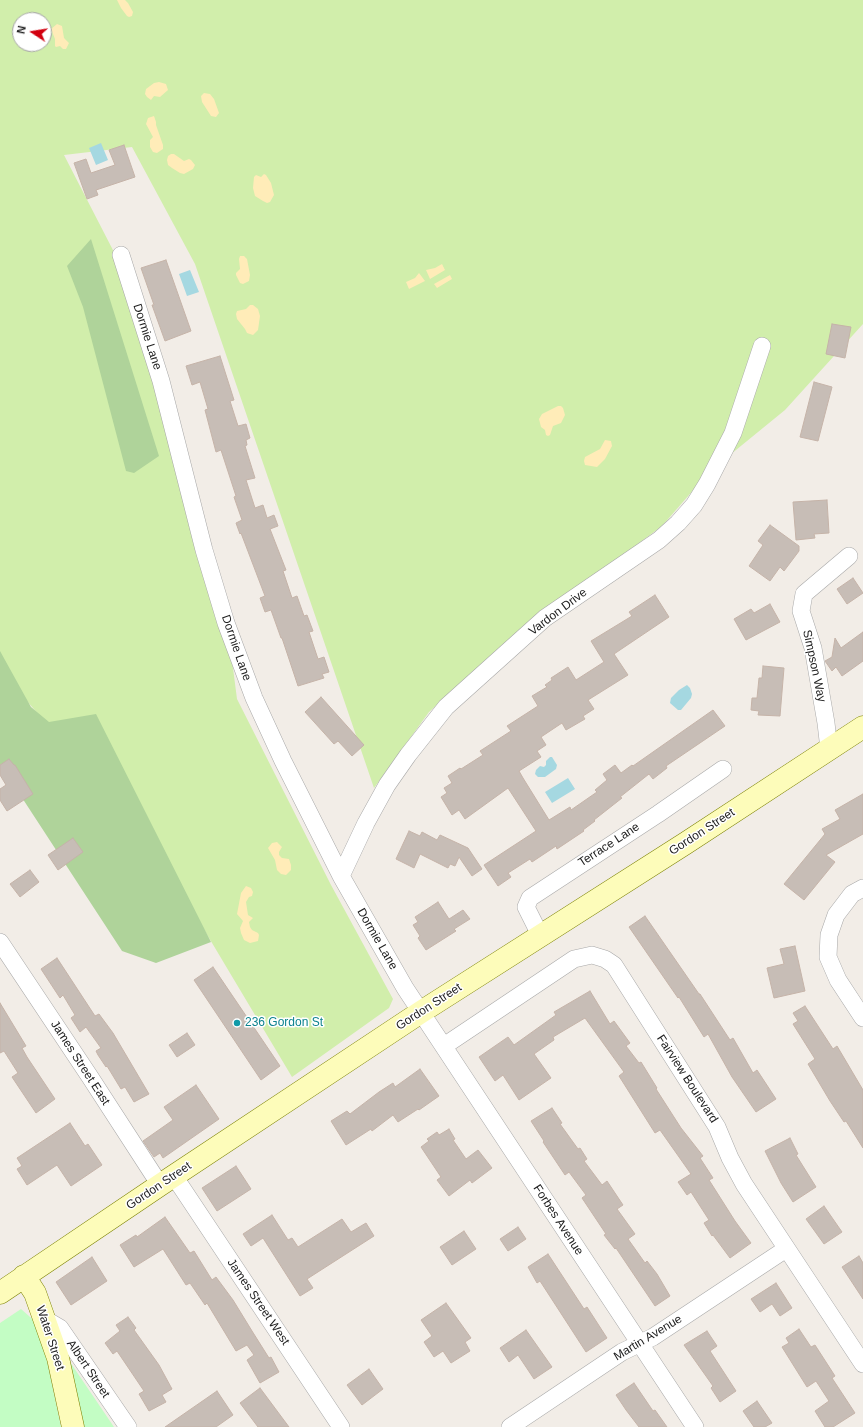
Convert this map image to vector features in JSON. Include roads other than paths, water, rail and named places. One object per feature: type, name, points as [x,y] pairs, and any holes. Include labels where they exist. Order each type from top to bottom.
[{"type":"main road","name":"Gordon Street","points":[[0,1293],[421,1012],[686,843],[863,727]]},
{"type":"main road","name":"Water Street","points":[[24,1276],[35,1293],[58,1358],[73,1427]]},
{"type":"street","name":"Dormie Lane","points":[[120,255],[161,381],[204,550],[226,623],[254,698],[283,761],[341,876],[405,988],[421,1012]]},
{"type":"street","name":"Vardon Drive","points":[[341,876],[366,823],[387,785],[408,755],[446,708],[546,618],[659,540],[678,523],[694,505],[707,484],[733,433],[762,346]]},
{"type":"street","name":"Simpson Way","points":[[829,749],[813,648],[801,611],[804,594],[849,556]]},
{"type":"street","name":"Terrace Lane","points":[[540,935],[526,906],[530,898],[658,814],[723,769]]},
{"type":"street","points":[[863,888],[852,894],[836,915],[829,935],[828,957],[838,980],[863,1018]]},
{"type":"street","name":"James Street East","points":[[0,942],[90,1077],[167,1181]]},
{"type":"street","name":"Fairview Boulevard","points":[[444,1046],[574,958],[592,955],[605,959],[614,965],[717,1127],[730,1158],[744,1184],[863,1364]]},
{"type":"street","name":"Forbes Avenue","points":[[421,1012],[695,1427]]},
{"type":"street","name":"James Street West","points":[[167,1181],[341,1427]]},
{"type":"street","name":"Martin Avenue","points":[[510,1427],[622,1352],[653,1337],[786,1249]]},
{"type":"street","name":"Albert Street","points":[[43,1318],[60,1328],[128,1427]]},
{"type":"water","points":[[101,143],[108,160],[96,165],[89,148]]},
{"type":"water","points":[[190,270],[199,292],[187,296],[179,274]]},
{"type":"water","points":[[687,685],[692,694],[691,698],[681,710],[678,710],[670,703],[671,698]]},
{"type":"water","points":[[552,757],[557,765],[556,769],[545,777],[538,777],[535,774],[536,770],[540,766],[544,767],[546,765],[546,761]]},
{"type":"water","points":[[568,778],[575,789],[552,803],[545,792]]},
{"type":"place","name":"236 Gordon St","points":[[237,1023]]}]
